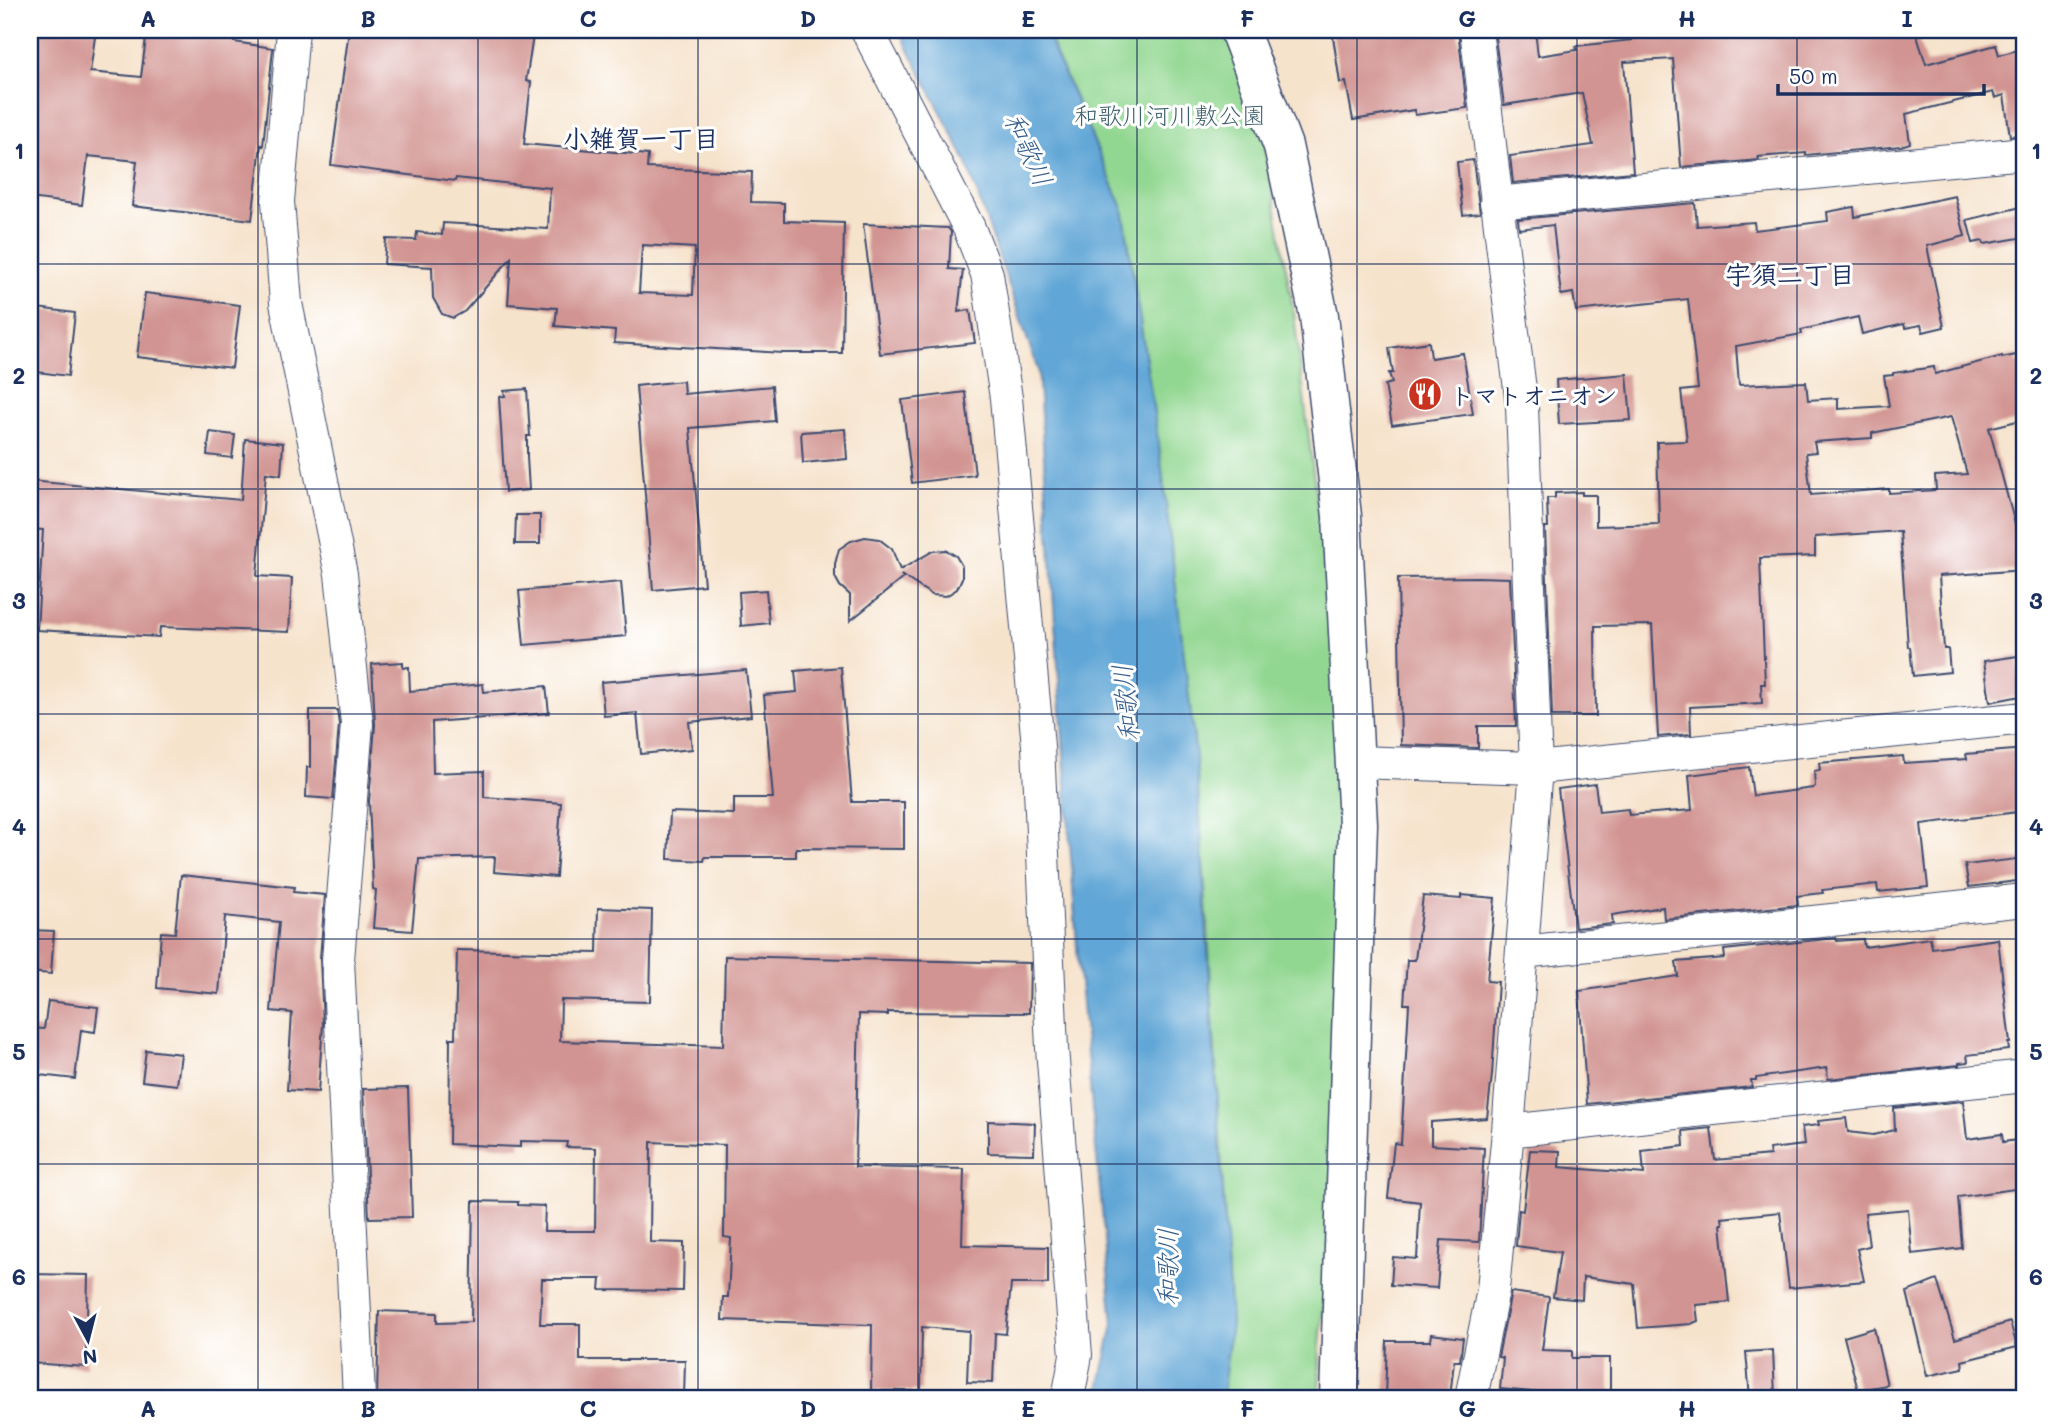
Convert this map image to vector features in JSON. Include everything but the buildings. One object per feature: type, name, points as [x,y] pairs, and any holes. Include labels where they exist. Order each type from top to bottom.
[{"type":"street","points":[[293,30],[278,201],[286,303],[341,574],[357,724],[338,960],[359,1398]]},
{"type":"street","points":[[867,30],[969,228],[987,274],[1004,384],[1038,746],[1052,1048],[1076,1356],[1068,1398]]},
{"type":"street","points":[[1239,30],[1283,146],[1319,316],[1369,762],[1383,827],[1363,1398]]},
{"type":"street","points":[[1266,30],[1309,142],[1343,317],[1368,516],[1369,762],[1358,824],[1339,1398]]},
{"type":"street","points":[[1471,1398],[1493,1290],[1536,768],[1522,406],[1476,30]]},
{"type":"street","points":[[1496,202],[2025,153]]},
{"type":"street","points":[[1369,762],[1536,768],[2025,718]]},
{"type":"street","points":[[1522,952],[2025,900]]},
{"type":"street","points":[[1508,1131],[2025,1076]]},
{"type":"green space","name":"和歌川河川敷公園","points":[[1053,30],[1226,30],[1264,141],[1294,315],[1337,669],[1344,857],[1330,1228],[1320,1345],[1319,1398],[1222,1398],[1231,1323],[1208,930],[1196,757],[1160,453],[1123,208],[1048,36]]},
{"type":"water","name":"和歌川","points":[[899,30],[1053,30],[1048,37],[1123,208],[1160,453],[1196,757],[1231,1323],[1222,1398],[1097,1398],[1113,1324],[1078,962],[1038,370],[966,161]]},
{"type":"place","name":"トマトオニオン","points":[[1425,394]]},
{"type":"district","name":"小雑賀一丁目","points":[[641,138]]},
{"type":"district","name":"宇須二丁目","points":[[1790,274]]}]
